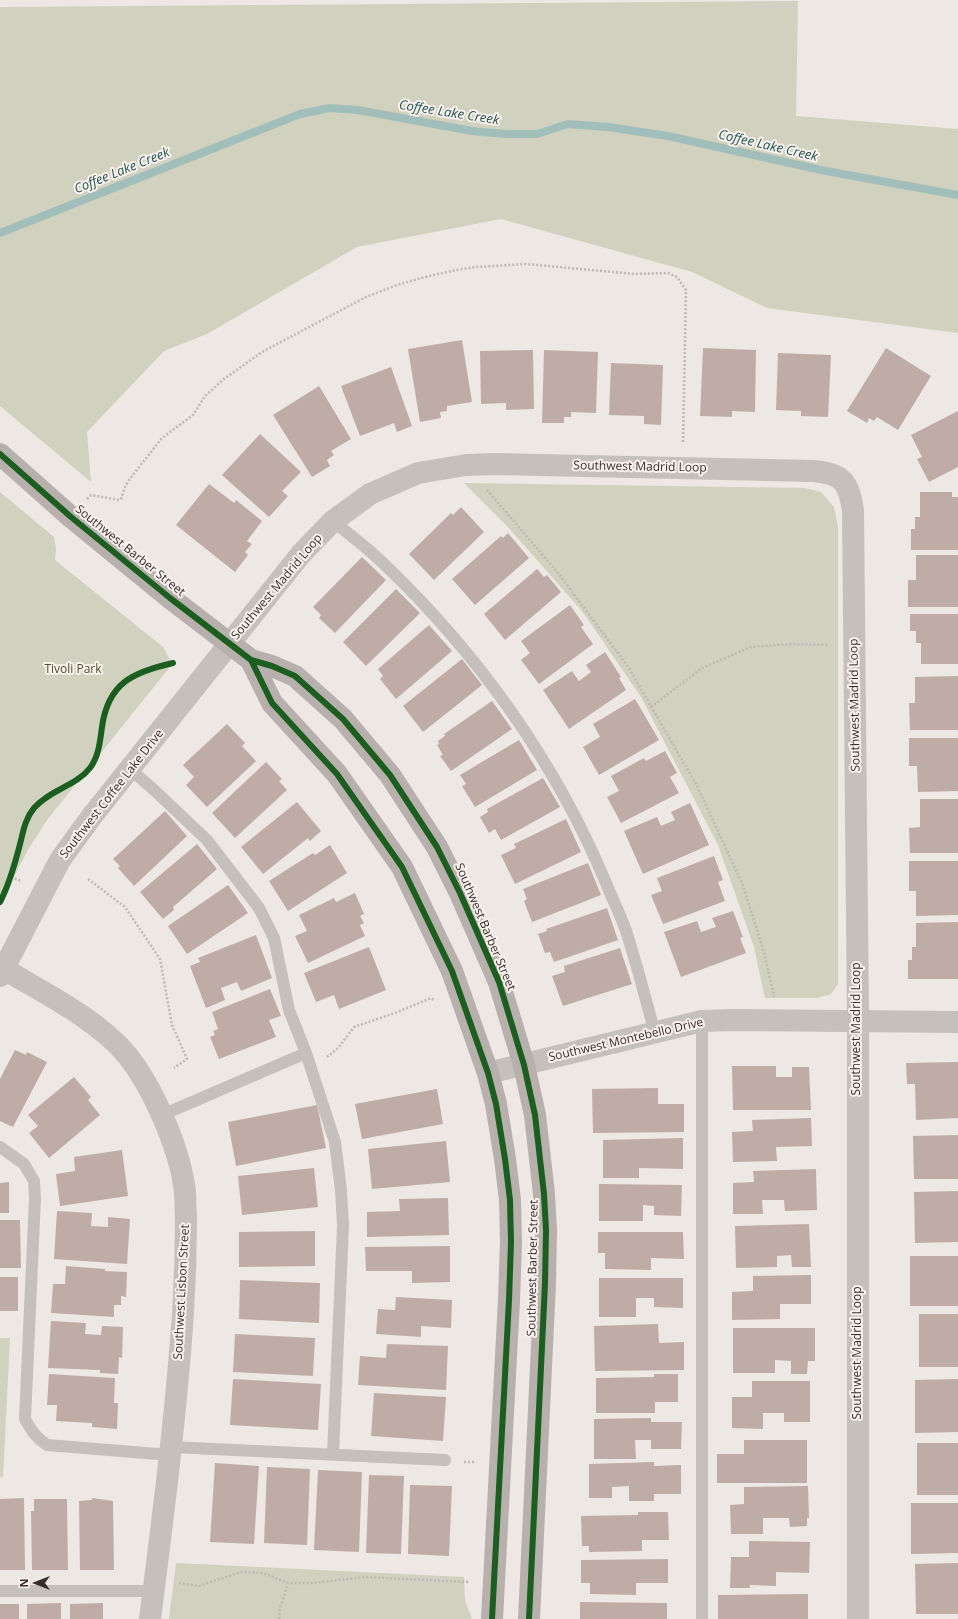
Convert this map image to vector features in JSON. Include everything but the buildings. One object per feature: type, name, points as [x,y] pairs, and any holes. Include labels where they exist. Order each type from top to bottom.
[{"type":"street","name":"Southwest Barber Street","points":[[0,454],[71,517],[170,598],[251,660],[272,666],[296,676],[344,719],[390,775],[437,847],[460,893],[499,982],[524,1064],[535,1115],[541,1157],[546,1230],[543,1331],[529,1619]]},
{"type":"street","name":"Southwest Madrid Loop","points":[[230,644],[301,554],[333,521],[370,494],[418,473],[466,465],[495,464],[813,471],[828,472],[843,480],[850,491],[853,510],[858,1021],[858,1619]]},
{"type":"street","name":"Southwest Coffee Lake Drive","points":[[2,973],[60,860],[92,816],[230,644]]},
{"type":"street","name":"Southwest Barber Street","points":[[251,660],[272,703],[337,774],[402,867],[452,971],[488,1073],[501,1129],[510,1200],[509,1300],[492,1619]]},
{"type":"street","name":"Southwest Lisbon Street","points":[[2,973],[79,1015],[102,1031],[126,1054],[144,1080],[162,1115],[180,1163],[185,1186],[187,1254],[171,1451],[150,1619]]},
{"type":"street","name":"Southwest Montebello Drive","points":[[488,1073],[702,1022],[779,1020],[958,1022]]},
{"type":"lane","points":[[333,521],[384,563],[421,601],[512,711],[553,776],[594,853],[628,936],[655,1033]]},
{"type":"lane","points":[[130,769],[207,840],[259,908],[274,938],[289,1010],[312,1070],[335,1142],[342,1198],[343,1226],[333,1454]]},
{"type":"lane","points":[[702,1022],[702,1619]]},
{"type":"lane","points":[[162,1115],[306,1053]]},
{"type":"lane","points":[[0,1147],[24,1164],[34,1181],[35,1198],[25,1419],[37,1438],[47,1445],[171,1451],[333,1454],[445,1460]]},
{"type":"lane","points":[[0,1591],[154,1586]]},
{"type":"path","points":[[71,517],[91,494],[119,500],[121,499],[127,483],[162,438],[193,415],[205,396],[224,379],[262,352],[366,298],[397,285],[456,270],[483,266],[526,264],[635,274],[668,273],[677,277],[686,290],[683,468]]},
{"type":"path","points":[[466,465],[558,573],[629,668],[697,786],[742,883],[764,952],[779,1020]]},
{"type":"path","points":[[651,707],[702,668],[751,647],[791,644],[854,645]]},
{"type":"path","points":[[9,884],[13,870]]},
{"type":"path","points":[[88,879],[125,907],[160,959],[172,1025],[188,1059],[174,1068]]},
{"type":"path","points":[[312,1070],[338,1048],[354,1027],[396,1013],[431,998],[436,1002]]},
{"type":"path","points":[[445,1460],[500,1464]]},
{"type":"path","points":[[154,1586],[199,1586],[241,1572],[263,1573],[288,1583],[314,1583],[364,1577],[494,1584]]},
{"type":"path","points":[[279,1619],[280,1608],[288,1583]]},
{"type":"green space","points":[[798,1],[796,116],[958,129],[958,333],[767,308],[692,272],[501,219],[357,247],[207,334],[164,351],[87,432],[91,482],[0,406],[0,7]]},
{"type":"green space","points":[[464,483],[804,488],[821,492],[834,507],[838,527],[838,984],[831,994],[817,998],[765,998],[754,947],[718,845],[641,697],[582,611],[506,525]]},
{"type":"green space","name":"Tivoli Park","points":[[0,492],[54,537],[56,548],[55,560],[163,647],[173,663],[47,820],[29,848],[0,903]]},
{"type":"green space","points":[[0,1338],[10,1338],[3,1477],[0,1477]]},
{"type":"green space","points":[[176,1563],[464,1577],[465,1601],[472,1619],[169,1619]]},
{"type":"waterway","name":"Coffee Lake Creek","points":[[0,233],[300,114],[330,108],[358,110],[472,131],[506,134],[537,134],[568,124],[608,127],[668,136],[826,171],[958,195]]},
{"type":"cycle path","points":[[0,454],[71,517],[170,598],[251,660],[272,666],[295,676],[343,719],[390,775],[437,847],[460,893],[499,982],[524,1065],[535,1115],[544,1194],[546,1230],[545,1283],[529,1619]]},
{"type":"cycle path","points":[[251,660],[272,703],[337,774],[402,867],[452,971],[488,1073],[496,1104],[510,1200],[511,1242],[492,1619]]},
{"type":"cycle path","points":[[0,902],[11,876],[28,817],[34,808],[48,796],[78,779],[90,768],[100,743],[105,712],[110,700],[117,690],[125,682],[135,676],[173,663]]}]
